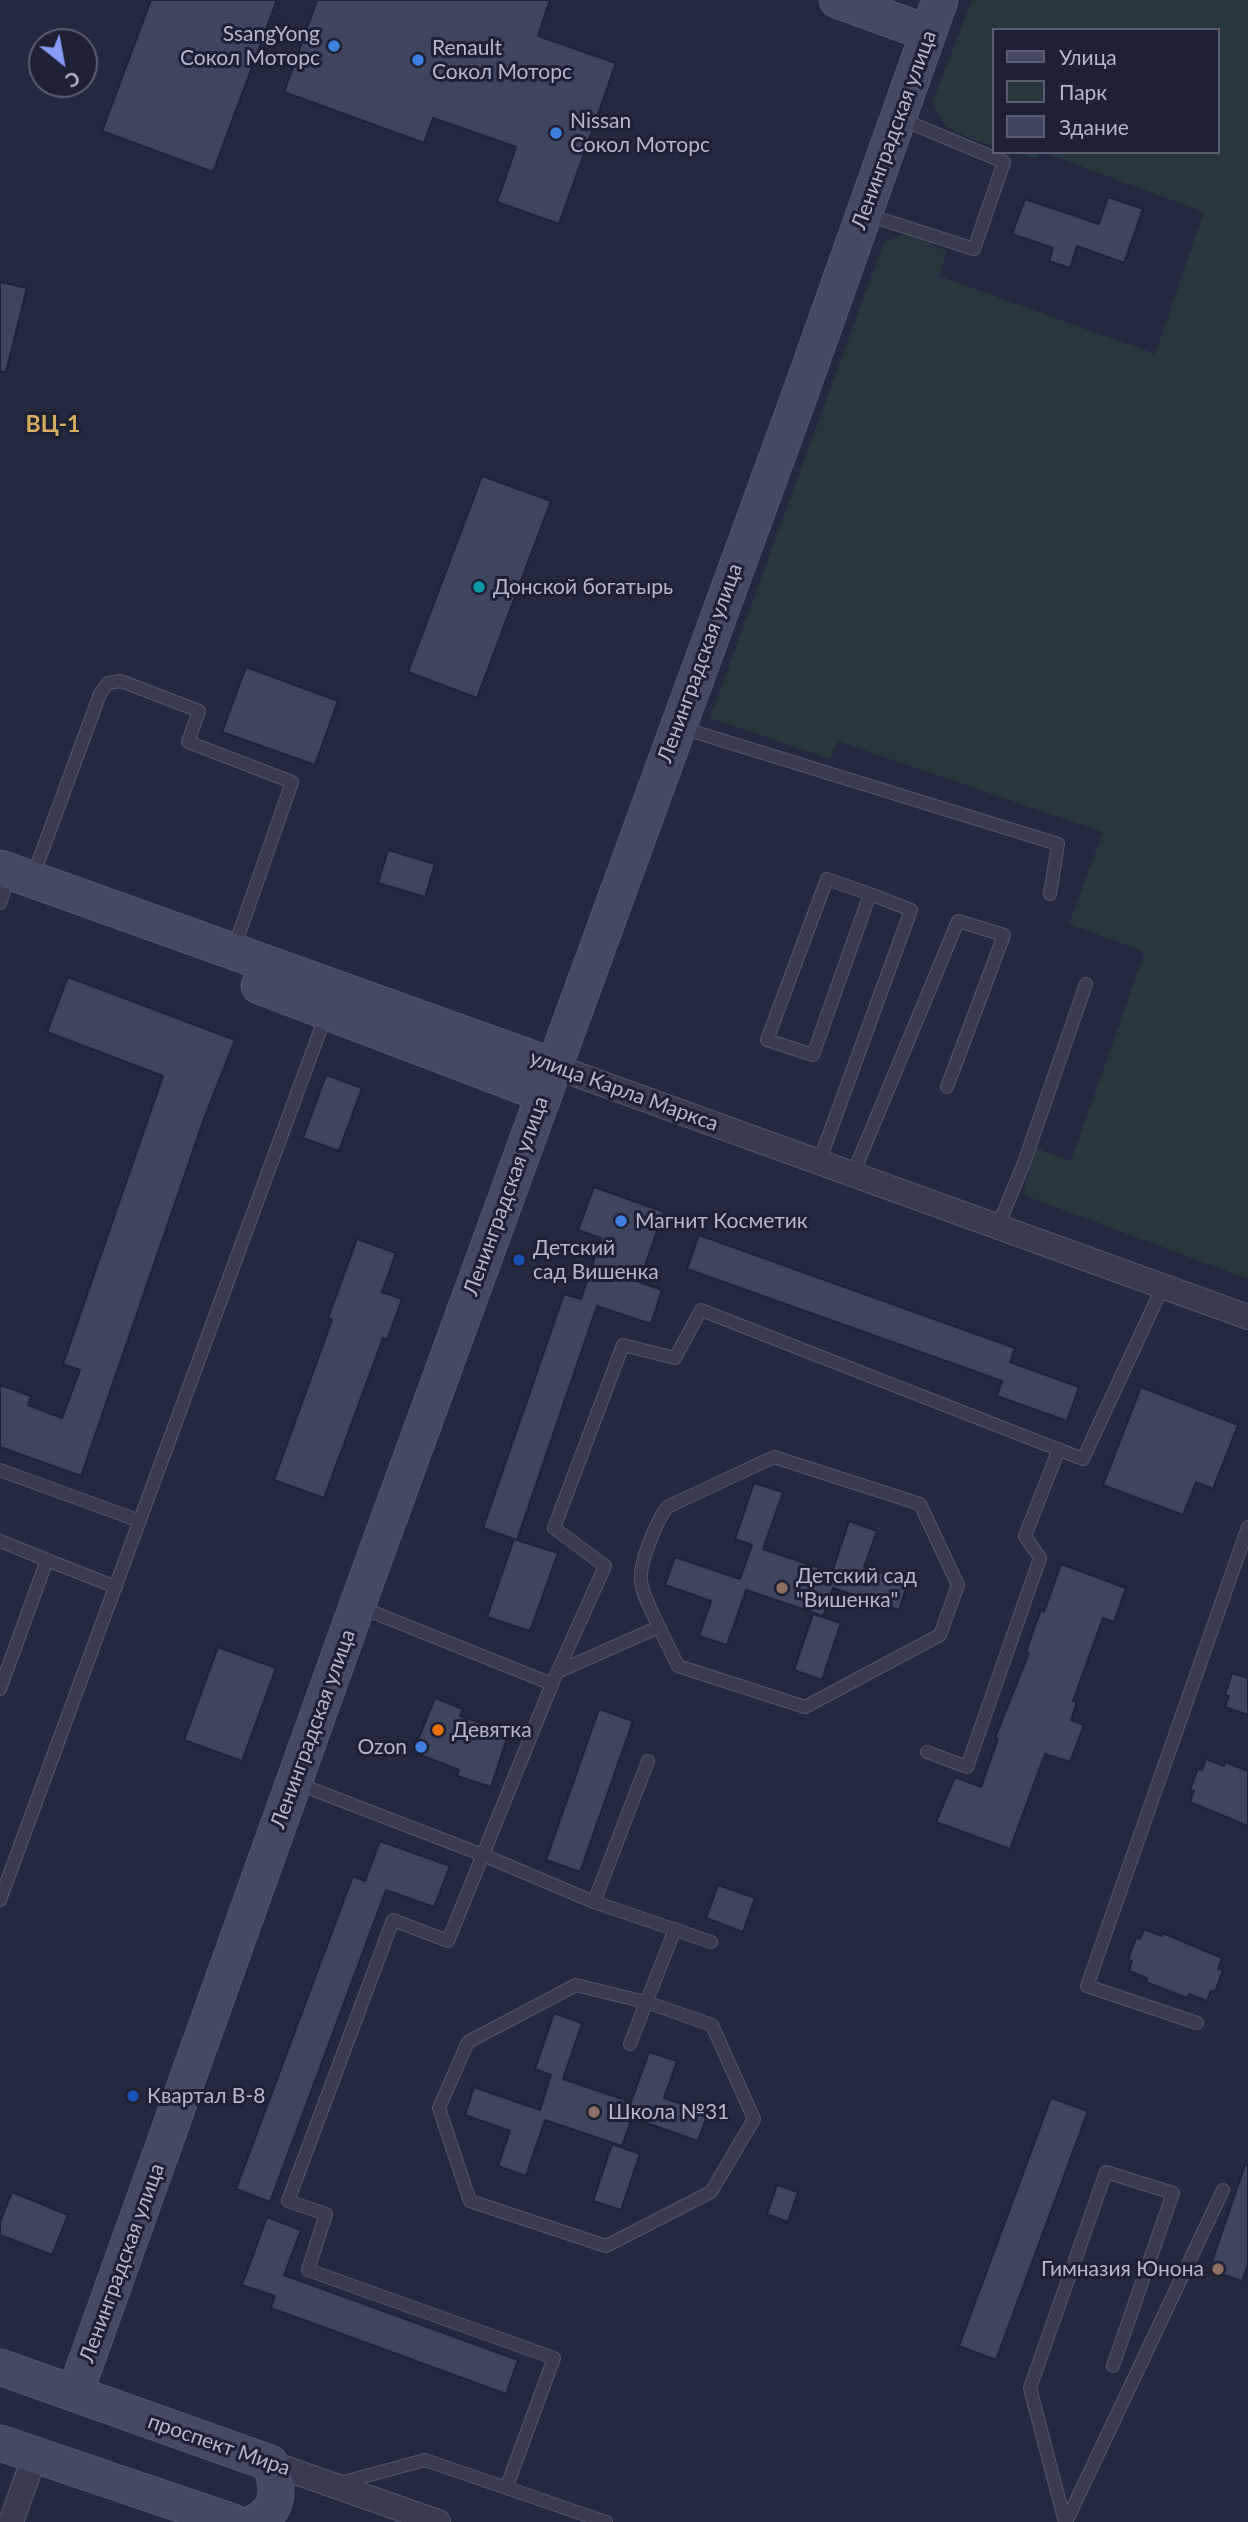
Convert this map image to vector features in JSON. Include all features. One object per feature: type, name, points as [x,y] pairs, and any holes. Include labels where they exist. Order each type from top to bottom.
[{"type":"street","points":[[293,1782],[932,16],[837,0]]},
{"type":"street","name":"Ленинградская улица","points":[[71,2393],[864,214],[932,16]]},
{"type":"street","name":"улица Карла Маркса","points":[[7,886],[232,952],[547,1079]]},
{"type":"street","name":"улица Карла Маркса","points":[[7,886],[327,1012],[820,1162],[1248,1317]]},
{"type":"street","name":"проспект Мира","points":[[0,2367],[438,2522]]},
{"type":"street","points":[[0,2443],[233,2522]]},
{"type":"street","points":[[11,2522],[35,2455]]},
{"type":"street","points":[[255,2522],[262,2518],[277,2499],[277,2481],[270,2463]]},
{"type":"lane","points":[[864,214],[974,249],[1004,162],[898,118]]},
{"type":"lane","points":[[7,886],[100,694],[108,683],[121,681],[199,711],[188,742],[292,782],[232,952]]},
{"type":"lane","points":[[677,727],[1058,844],[1049,894]]},
{"type":"lane","points":[[820,1162],[911,910],[870,894],[827,879],[767,1040],[813,1055],[870,894]]},
{"type":"lane","points":[[853,1174],[958,921],[1004,935],[947,1087]]},
{"type":"lane","points":[[999,1226],[1024,1163],[1086,984]]},
{"type":"lane","points":[[0,1900],[327,1012]]},
{"type":"lane","points":[[507,2486],[554,2358],[308,2270],[326,2214],[288,2201],[393,1920],[448,1941],[554,1678],[605,1566],[554,1528],[623,1345],[675,1358],[701,1310],[1083,1459],[1163,1286]]},
{"type":"lane","points":[[927,1752],[967,1767],[1040,1558],[1026,1536],[1059,1449]]},
{"type":"lane","points":[[774,1457],[920,1504],[958,1585],[940,1635],[805,1707],[678,1666],[659,1627],[640,1582],[641,1569],[667,1507],[774,1457]]},
{"type":"lane","points":[[0,1470],[140,1521]]},
{"type":"lane","points":[[1197,2023],[1087,1986],[1248,1527]]},
{"type":"lane","points":[[0,1541],[116,1587]]},
{"type":"lane","points":[[0,1689],[47,1560]]},
{"type":"lane","points":[[357,1606],[554,1678],[659,1627]]},
{"type":"lane","points":[[594,1902],[648,1761]]},
{"type":"lane","points":[[293,1782],[483,1855],[594,1902],[711,1942]]},
{"type":"lane","points":[[631,2045],[675,1930]]},
{"type":"lane","points":[[576,1985],[649,2003],[712,2025],[754,2119],[711,2192],[606,2246],[470,2201],[439,2108],[468,2042],[576,1985]]},
{"type":"lane","points":[[1065,2522],[1030,2388],[1106,2172],[1173,2193],[1113,2366]]},
{"type":"lane","points":[[1065,2522],[1223,2190]]},
{"type":"lane","points":[[335,2485],[425,2460],[606,2522]]},
{"type":"green space","points":[[972,0],[1248,0],[1248,1279],[1023,1195],[1035,1148],[1071,1161],[1145,952],[1069,924],[1103,832],[837,741],[830,759],[710,718],[884,242],[907,234],[947,251],[939,276],[1155,354],[1204,212],[1047,154],[1220,154],[1220,28],[992,28],[992,145],[965,136],[948,126],[941,120],[933,101]]},
{"type":"green space","points":[[1020,154],[1040,154],[1036,159]]},
{"type":"building","points":[[151,0],[277,0],[213,172],[102,131]]},
{"type":"building","points":[[317,0],[550,0],[538,36],[616,63],[559,224],[497,202],[516,147],[433,118],[424,143],[284,92]]},
{"type":"building","points":[[1108,197],[1143,209],[1124,263],[1077,246],[1070,268],[1049,261],[1053,248],[1012,234],[1025,199],[1099,224]]},
{"type":"building","points":[[0,282],[27,288],[6,372],[0,372]]},
{"type":"building","name":"Донской богатырь","points":[[482,476],[551,501],[477,698],[408,672]]},
{"type":"building","points":[[246,667],[338,701],[315,765],[222,732]]},
{"type":"building","points":[[388,850],[435,864],[425,897],[378,883]]},
{"type":"building","points":[[68,977],[235,1040],[205,1116],[81,1476],[0,1447],[0,1385],[31,1396],[28,1405],[62,1418],[80,1370],[63,1364],[163,1076],[47,1032]]},
{"type":"building","points":[[326,1075],[362,1088],[339,1151],[303,1138]]},
{"type":"building","points":[[594,1187],[664,1212],[639,1282],[662,1290],[651,1324],[597,1306],[517,1540],[483,1528],[564,1294],[581,1299],[601,1238],[578,1230]]},
{"type":"building","points":[[699,1235],[1015,1348],[1010,1362],[1079,1387],[1067,1421],[997,1396],[1002,1381],[687,1269]]},
{"type":"building","points":[[357,1239],[396,1253],[382,1292],[402,1299],[387,1340],[383,1338],[324,1498],[274,1480],[332,1320],[328,1318]]},
{"type":"building","points":[[1141,1387],[1238,1425],[1213,1489],[1196,1482],[1183,1515],[1103,1485]]},
{"type":"building","points":[[754,1483],[783,1492],[763,1549],[832,1572],[849,1521],[877,1531],[864,1567],[908,1582],[899,1610],[833,1588],[823,1616],[746,1590],[727,1645],[699,1636],[711,1601],[665,1585],[675,1557],[740,1579],[752,1545],[735,1539]]},
{"type":"building","points":[[514,1539],[558,1553],[530,1631],[487,1617]]},
{"type":"building","points":[[1061,1564],[1126,1588],[1114,1622],[1103,1618],[1073,1701],[1077,1702],[1071,1720],[1084,1725],[1070,1762],[1045,1754],[1010,1849],[936,1822],[955,1777],[981,1787],[998,1739],[995,1738],[1029,1653],[1026,1652],[1035,1626],[1041,1610],[1044,1612]]},
{"type":"building","points":[[813,1614],[841,1623],[822,1680],[794,1670]]},
{"type":"building","points":[[218,1647],[276,1668],[242,1761],[184,1740]]},
{"type":"building","points":[[1232,1673],[1248,1678],[1248,1715],[1225,1707],[1229,1696],[1225,1695]]},
{"type":"building","points":[[435,1698],[463,1709],[460,1716],[509,1732],[491,1787],[457,1776],[459,1770],[413,1752]]},
{"type":"building","points":[[599,1709],[633,1721],[580,1872],[546,1860]]},
{"type":"building","points":[[1206,1759],[1224,1766],[1225,1762],[1248,1771],[1248,1826],[1190,1802],[1194,1791],[1190,1790],[1198,1768],[1202,1770]]},
{"type":"building","points":[[380,1841],[450,1866],[434,1907],[386,1890],[270,2202],[236,2189],[353,1876],[365,1881]]},
{"type":"building","points":[[718,1885],[755,1898],[743,1932],[706,1918]]},
{"type":"building","points":[[1144,1929],[1162,1936],[1163,1933],[1222,1958],[1218,1969],[1223,1970],[1215,1992],[1211,1991],[1207,2001],[1189,1994],[1187,1998],[1146,1982],[1147,1978],[1129,1971],[1132,1961],[1128,1960],[1136,1938],[1140,1939]]},
{"type":"building","points":[[554,2013],[582,2023],[563,2079],[631,2102],[649,2052],[677,2061],[664,2098],[708,2113],[698,2141],[632,2118],[622,2146],[545,2120],[526,2176],[498,2166],[510,2131],[465,2115],[474,2087],[540,2110],[551,2075],[535,2069]]},
{"type":"building","points":[[1051,2098],[1088,2111],[996,2360],[959,2346]]},
{"type":"building","points":[[612,2144],[640,2154],[621,2210],[593,2201]]},
{"type":"building","points":[[1245,2165],[1248,2165],[1248,2264],[1242,2281],[1209,2270]]},
{"type":"building","points":[[777,2185],[798,2192],[788,2222],[767,2214]]},
{"type":"building","points":[[12,2192],[68,2215],[52,2255],[0,2235],[0,2222]]},
{"type":"building","points":[[267,2217],[301,2230],[284,2275],[518,2360],[506,2394],[271,2308],[275,2296],[242,2285]]},
{"type":"place","name":"SsangYong Сокол Моторс","points":[[334,46]]},
{"type":"place","name":"Renault Сокол Моторс","points":[[418,60]]},
{"type":"place","name":"Nissan Сокол Моторс","points":[[556,133]]},
{"type":"place","name":"Донской богатырь","points":[[479,587]]},
{"type":"place","name":"Магнит Косметик","points":[[621,1221]]},
{"type":"place","name":"Детский сад Вишенка","points":[[519,1260]]},
{"type":"place","name":"Детский сад \"Вишенка\"","points":[[782,1588]]},
{"type":"place","name":"Девятка","points":[[438,1730]]},
{"type":"place","name":"Ozon","points":[[421,1747]]},
{"type":"place","name":"Квартал В-8","points":[[133,2096]]},
{"type":"place","name":"Школа №31","points":[[594,2112]]},
{"type":"place","name":"Гимназия Юнона","points":[[1218,2269]]},
{"type":"district","name":"ВЦ-1","points":[[53,425]]}]
